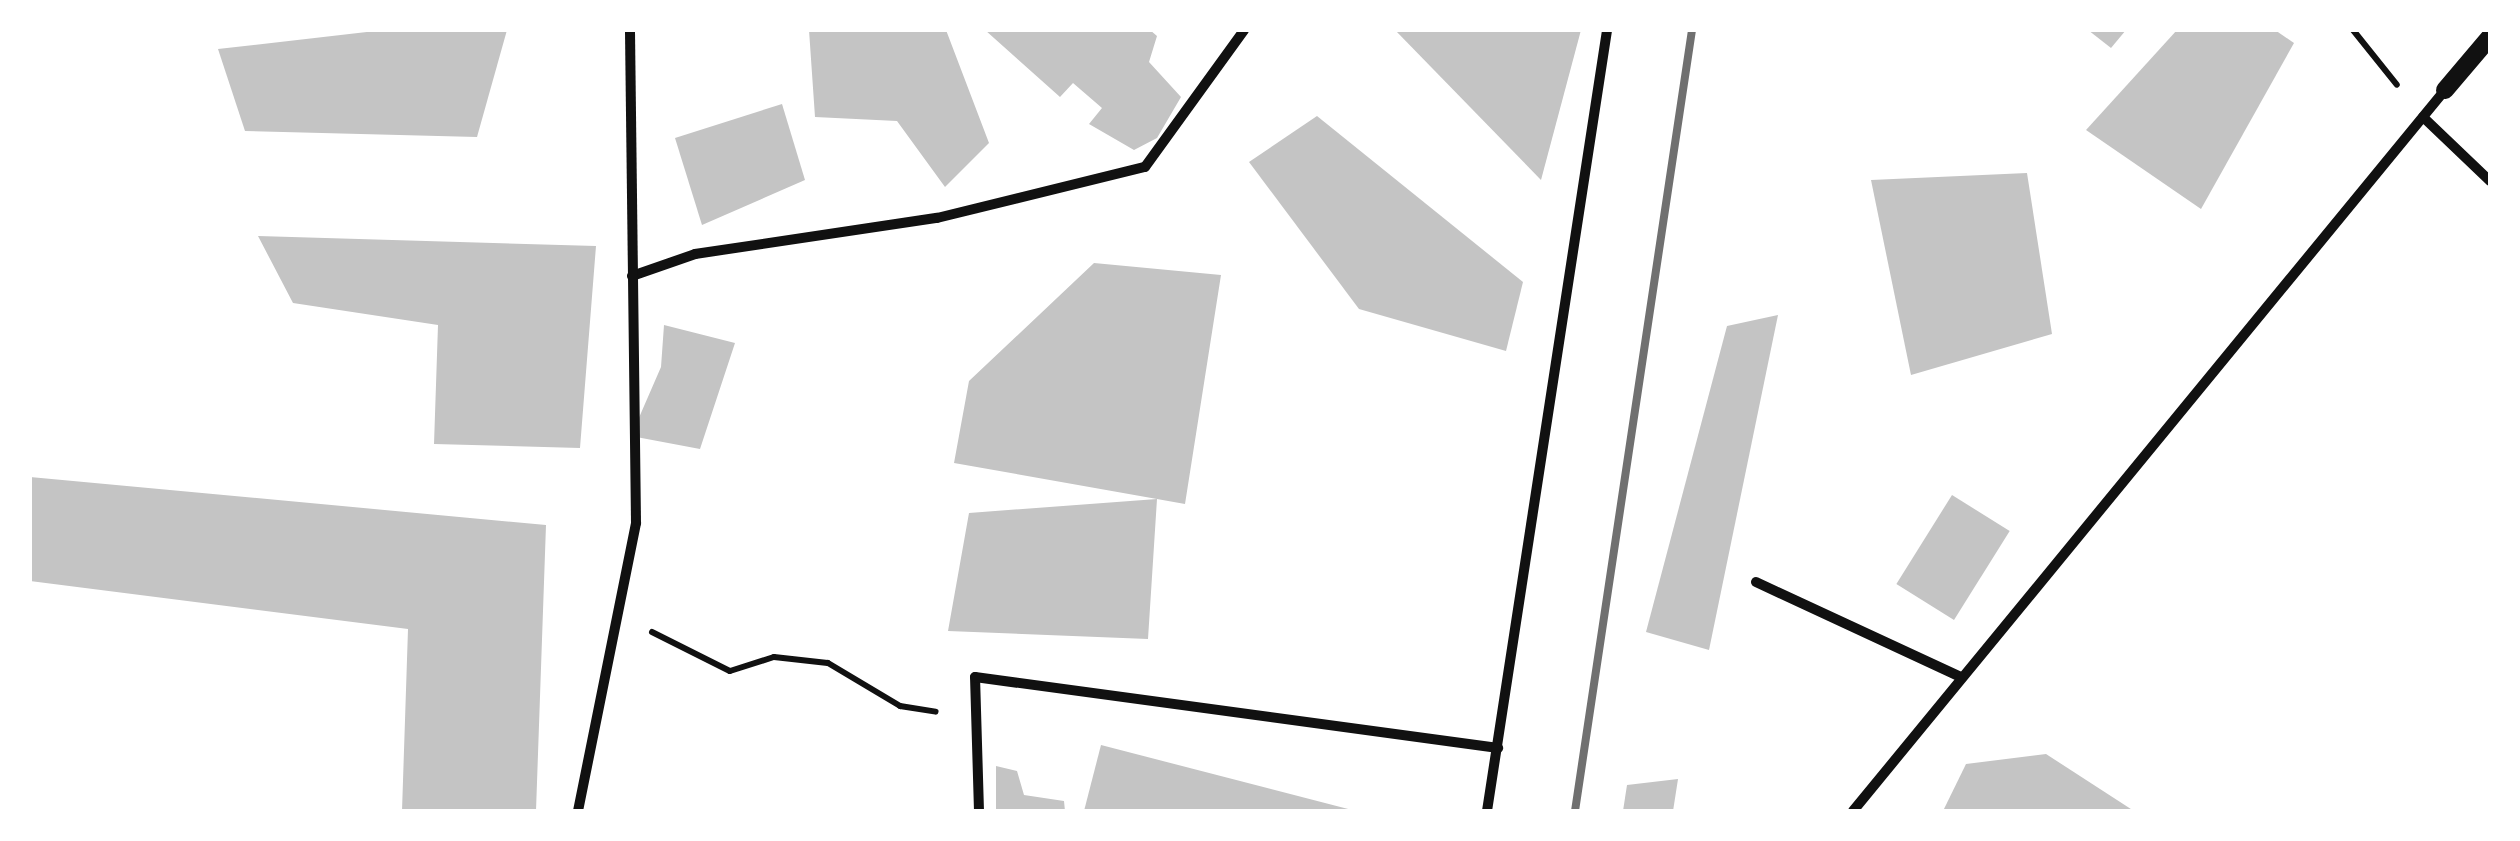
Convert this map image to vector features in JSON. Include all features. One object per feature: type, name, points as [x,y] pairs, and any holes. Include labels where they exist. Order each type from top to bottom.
[{"type":"street","points":[[578,811],[612,624],[636,523],[630,30]]},
{"type":"street","points":[[632,276],[695,254],[937,218],[1145,167],[1244,30]]},
{"type":"street","points":[[1486,811],[1607,30]]},
{"type":"street","points":[[1854,811],[2490,37]]},
{"type":"street","points":[[2422,117],[2490,181]]},
{"type":"street","points":[[1756,582],[1961,678]]},
{"type":"street","points":[[980,811],[975,677],[1498,748]]},
{"type":"path","points":[[2353,30],[2422,117]]},
{"type":"path","points":[[612,624],[648,630],[730,671],[774,657],[828,663],[900,706],[976,718]]},
{"type":"building","points":[[384,30],[507,30],[477,137],[245,131],[218,49]]},
{"type":"building","points":[[809,30],[946,30],[989,143],[945,187],[897,121],[815,117]]},
{"type":"building","points":[[985,30],[1150,30],[1157,36],[1149,62],[1181,97],[1157,138],[1134,150],[1089,124],[1102,108],[1073,83],[1060,97]]},
{"type":"building","points":[[1395,30],[1581,30],[1541,180]]},
{"type":"building","points":[[2088,30],[2126,30],[2111,48]]},
{"type":"building","points":[[2177,30],[2275,30],[2294,43],[2201,209],[2086,130]]},
{"type":"building","points":[[782,104],[805,180],[702,225],[675,138]]},
{"type":"building","points":[[1317,116],[1523,282],[1506,351],[1359,309],[1249,162]]},
{"type":"building","points":[[2027,173],[2052,334],[1911,375],[1871,180]]},
{"type":"building","points":[[258,236],[596,246],[580,448],[434,444],[438,325],[293,303]]},
{"type":"building","points":[[1094,263],[1221,275],[1185,504],[954,463],[969,381]]},
{"type":"building","points":[[1778,315],[1709,650],[1646,632],[1727,326]]},
{"type":"building","points":[[664,325],[735,343],[700,449],[631,436],[661,367]]},
{"type":"building","points":[[30,477],[546,525],[536,811],[402,811],[408,629],[30,581]]},
{"type":"building","points":[[1952,495],[2010,531],[1954,620],[1896,584]]},
{"type":"building","points":[[1157,499],[1148,639],[948,631],[969,513]]},
{"type":"building","points":[[1101,745],[1352,810],[1352,811],[1084,811]]},
{"type":"building","points":[[2046,754],[2134,811],[1943,811],[1966,764]]},
{"type":"building","points":[[996,766],[1017,771],[1024,795],[1064,801],[1065,811],[996,811]]},
{"type":"building","points":[[1678,779],[1673,811],[1623,811],[1627,785]]},
{"type":"railway","points":[[1575,811],[1692,30]]}]
